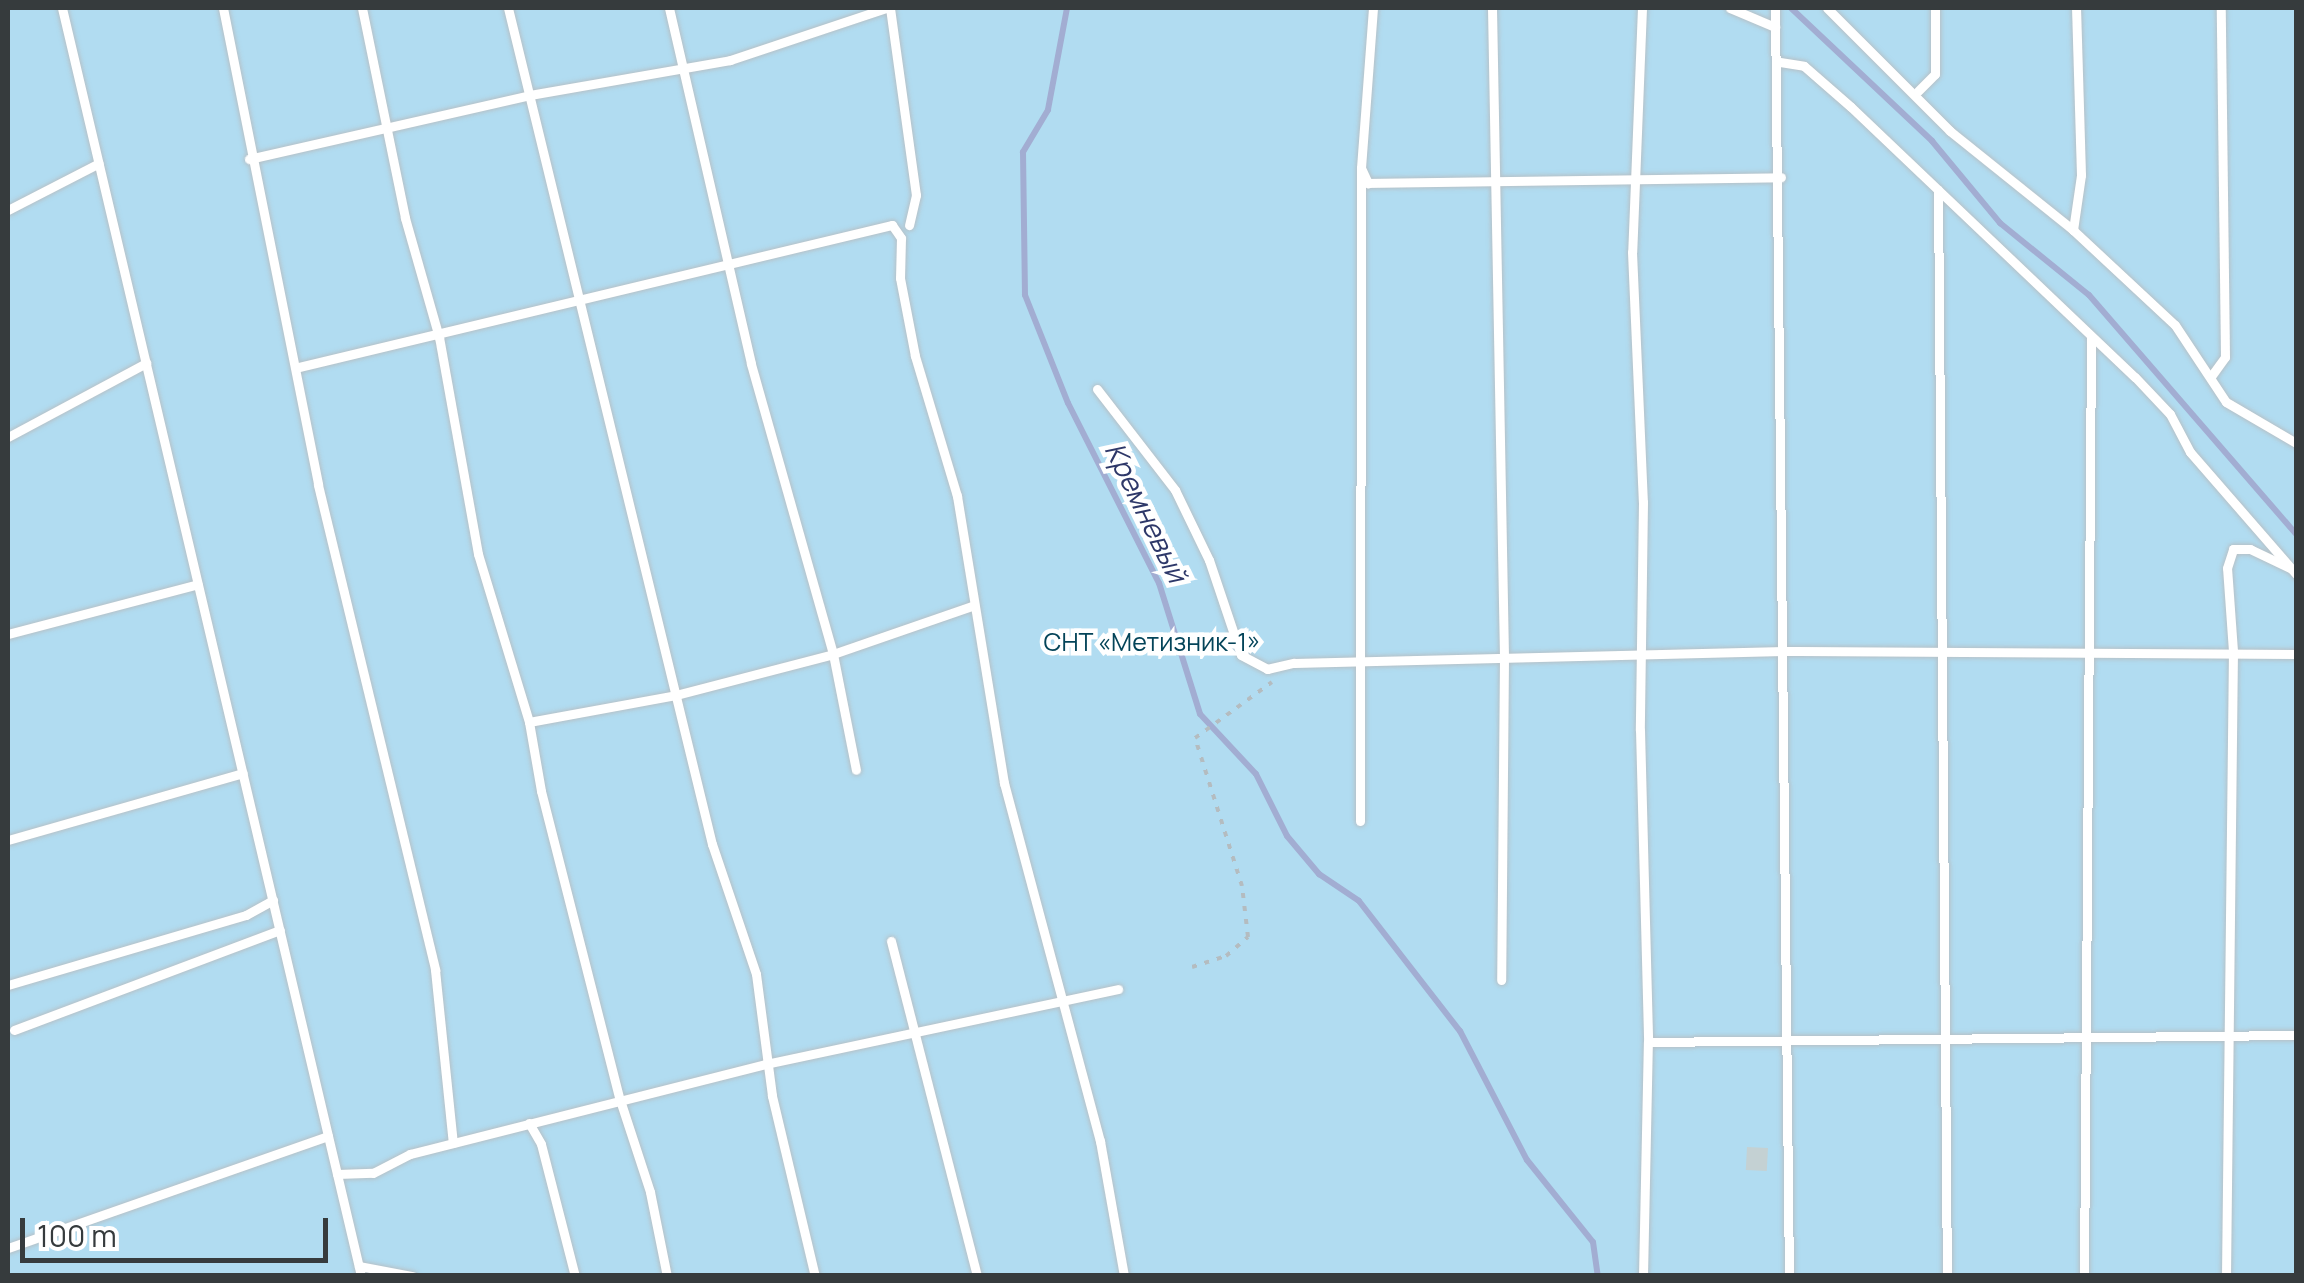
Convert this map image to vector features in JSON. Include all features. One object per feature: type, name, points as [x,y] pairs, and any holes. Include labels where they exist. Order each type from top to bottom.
[{"type":"lane","points":[[62,8],[360,1270],[412,1276]]},
{"type":"lane","points":[[224,8],[248,158],[256,169],[322,504],[435,970],[453,1142]]},
{"type":"lane","points":[[362,8],[384,128],[439,337],[478,554],[529,722],[620,1100],[650,1192],[667,1276]]},
{"type":"lane","points":[[508,8],[712,844],[756,974],[766,1064],[815,1276]]},
{"type":"lane","points":[[670,8],[728,264],[833,654],[856,770]]},
{"type":"lane","points":[[248,158],[530,95],[682,70],[888,8],[916,194],[909,225]]},
{"type":"lane","points":[[1360,821],[1361,168],[1373,8]]},
{"type":"lane","points":[[1492,8],[1504,658],[1502,980]]},
{"type":"lane","points":[[1642,8],[1635,177],[1648,1042],[1643,1276]]},
{"type":"lane","points":[[1730,8],[1776,28]]},
{"type":"lane","points":[[1827,8],[1918,91],[1950,131],[2073,230],[2175,325],[2226,402],[2296,443]]},
{"type":"lane","points":[[1918,91],[1935,74],[1935,8]]},
{"type":"lane","points":[[2073,230],[2081,176],[2076,8]]},
{"type":"lane","points":[[2212,376],[2225,357],[2221,8]]},
{"type":"lane","points":[[1774,11],[1780,62],[1789,1276]]},
{"type":"lane","points":[[1780,62],[1804,66],[2170,414],[2190,452],[2294,572]]},
{"type":"lane","points":[[8,210],[99,163]]},
{"type":"lane","points":[[1361,168],[1368,184],[1635,177],[1780,178]]},
{"type":"lane","points":[[1938,190],[1947,1276]]},
{"type":"lane","points":[[298,367],[439,337],[579,298],[892,226],[900,238],[905,309],[957,496],[972,606],[1020,849],[1100,1141],[1124,1276]]},
{"type":"lane","points":[[2084,1276],[2081,1039],[2091,338]]},
{"type":"lane","points":[[8,437],[146,364]]},
{"type":"lane","points":[[1096,389],[1174,490],[1209,560],[1241,655],[1267,669],[1294,663],[1784,651],[2085,649],[2296,654]]},
{"type":"lane","points":[[2226,1276],[2233,651],[2227,568],[2233,550],[2250,549],[2294,572]]},
{"type":"lane","points":[[8,634],[198,584]]},
{"type":"lane","points":[[529,722],[676,695],[833,654],[972,606]]},
{"type":"lane","points":[[8,840],[243,773]]},
{"type":"lane","points":[[8,985],[246,914],[273,900]]},
{"type":"lane","points":[[14,1030],[280,930]]},
{"type":"lane","points":[[891,941],[976,1276]]},
{"type":"lane","points":[[337,1174],[373,1172],[453,1142],[766,1064],[1118,990]]},
{"type":"lane","points":[[1648,1042],[2296,1035]]},
{"type":"lane","points":[[529,1123],[541,1144],[575,1276]]},
{"type":"lane","points":[[8,1248],[328,1136]]},
{"type":"path","points":[[1192,967],[1226,956],[1248,938],[1242,886],[1194,738],[1294,663]]},
{"type":"green space","name":"СНТ «Метизник-1»","points":[[8,8],[2296,8],[2296,1275],[8,1275]]},
{"type":"building","points":[[1747,1147],[1768,1148],[1767,1171],[1746,1170]]},
{"type":"waterway","name":"Кремневый","points":[[1067,8],[1048,110],[1023,152],[1025,295],[1068,403],[1159,583],[1200,714],[1256,774],[1287,836],[1319,874],[1359,901],[1460,1031],[1527,1160],[1593,1242],[1598,1276]]},
{"type":"waterway","points":[[1791,8],[1932,141],[2000,223],[2089,295],[2296,534]]}]
